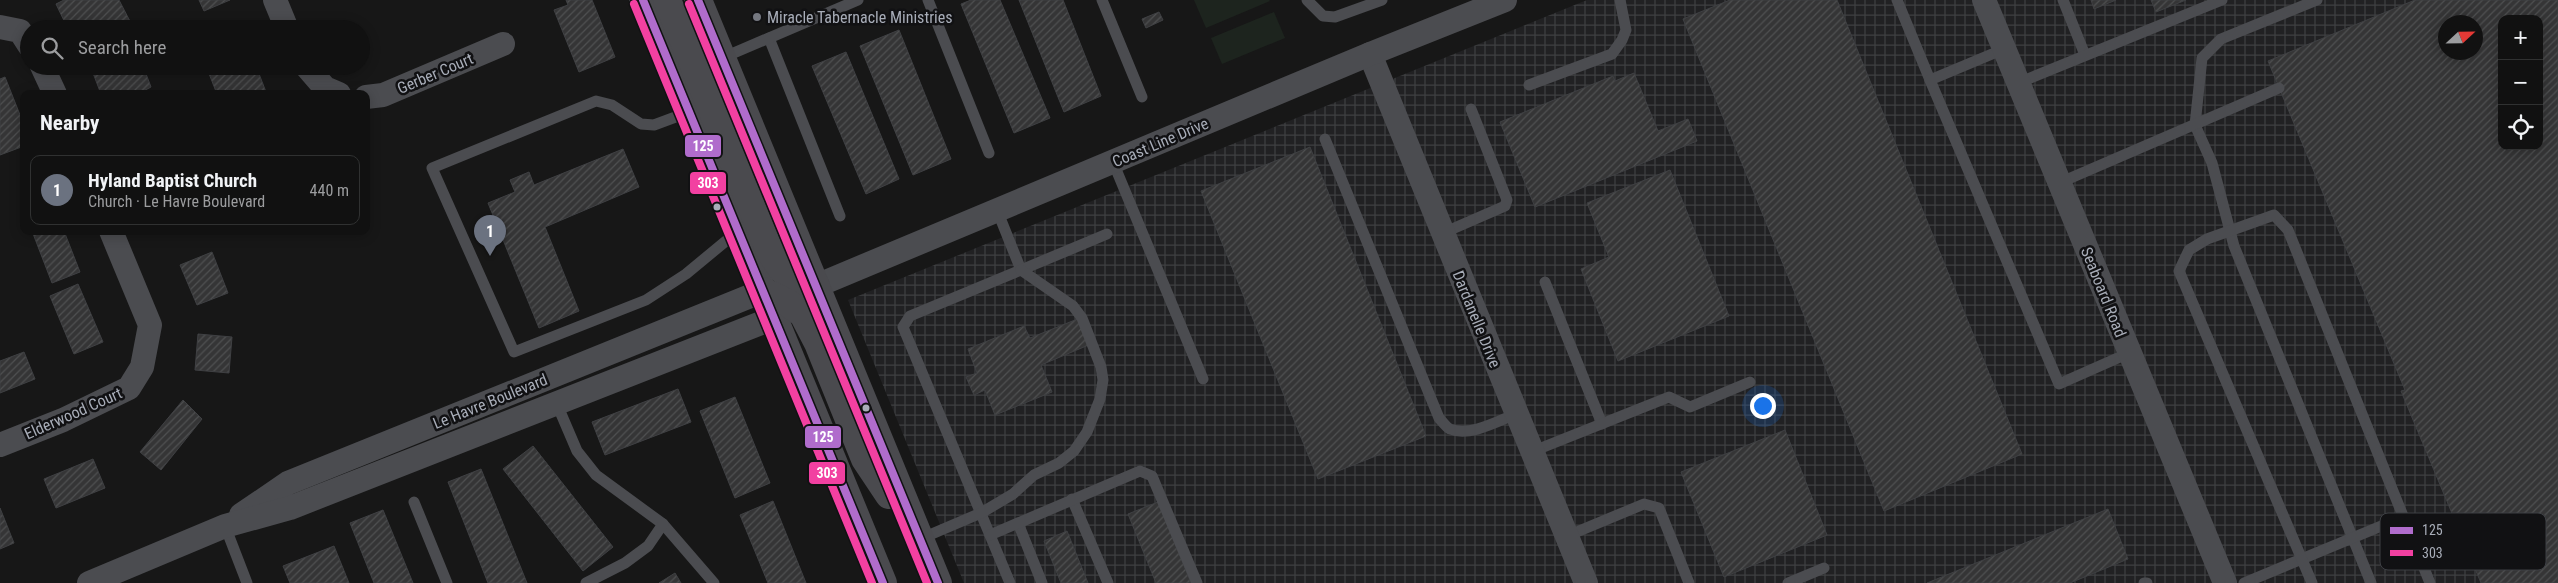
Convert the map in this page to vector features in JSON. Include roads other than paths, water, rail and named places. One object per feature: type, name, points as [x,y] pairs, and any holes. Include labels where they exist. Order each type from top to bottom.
[{"type":"main road","points":[[644,0],[883,583]]},
{"type":"main road","points":[[667,0],[769,250],[782,271],[796,282],[816,286]]},
{"type":"main road","points":[[698,0],[938,583]]},
{"type":"main road","points":[[763,291],[788,303],[803,314],[818,344],[865,459],[920,539]]},
{"type":"main road","points":[[870,551],[887,583]]},
{"type":"street","points":[[275,0],[283,20]]},
{"type":"street","name":"Coast Line Drive","points":[[816,286],[1370,54],[1505,0]]},
{"type":"street","name":"Seaboard Road","points":[[1984,0],[2225,583]]},
{"type":"street","points":[[0,27],[20,31]]},
{"type":"street","name":"Gerber Court","points":[[370,97],[383,95],[503,44]]},
{"type":"street","name":"Dardanelle Drive","points":[[1370,54],[1586,583]]},
{"type":"street","points":[[46,75],[53,90]]},
{"type":"street","points":[[314,75],[325,88],[330,90]]},
{"type":"street","name":"Elderwood Court","points":[[0,445],[63,420],[129,388],[142,367],[150,325],[113,235]]},
{"type":"street","name":"Le Havre Boulevard","points":[[225,526],[288,483],[763,291]]},
{"type":"street","name":"Le Havre Boulevard","points":[[89,583],[225,526],[290,508],[774,318]]},
{"type":"lane","points":[[722,58],[858,0]]},
{"type":"lane","points":[[928,0],[989,153]]},
{"type":"lane","points":[[1102,0],[1142,97]]},
{"type":"lane","points":[[1307,0],[1323,16],[1335,17],[1382,0]]},
{"type":"lane","points":[[1529,85],[1612,54],[1622,40],[1626,30],[1620,0]]},
{"type":"lane","points":[[1897,0],[2059,384],[2129,352]]},
{"type":"lane","points":[[2063,0],[2085,55]]},
{"type":"lane","points":[[2018,82],[2222,0]]},
{"type":"lane","points":[[2317,0],[2221,39],[2202,58],[2195,125],[2212,163],[2230,230],[2371,583]]},
{"type":"lane","points":[[769,38],[840,216]]},
{"type":"lane","points":[[1930,80],[2004,48]]},
{"type":"lane","points":[[2059,183],[2279,88]]},
{"type":"lane","points":[[689,112],[654,125],[641,124],[612,105],[596,101],[432,168],[514,352],[646,300],[686,274],[738,230]]},
{"type":"lane","points":[[1442,233],[1496,211],[1505,206],[1507,200],[1471,108]]},
{"type":"lane","points":[[1325,139],[1439,418],[1449,429],[1463,431],[1484,426],[1516,414]]},
{"type":"lane","points":[[1113,162],[1203,379]]},
{"type":"lane","points":[[920,539],[981,512],[1013,494],[1034,474],[1059,463],[1074,451],[1087,432],[1100,399],[1103,380],[1101,367],[1082,318],[1073,306],[1021,270],[997,210]]},
{"type":"lane","points":[[2312,583],[2179,271],[2188,250],[2207,239],[2274,216],[2288,230],[2401,513]]},
{"type":"lane","points":[[1010,583],[903,327],[910,316],[1107,234]]},
{"type":"lane","points":[[1545,282],[1602,424]]},
{"type":"lane","points":[[1531,452],[1669,396],[1690,407],[1750,382]]},
{"type":"lane","points":[[556,402],[577,451],[596,475],[663,524],[714,583]]},
{"type":"lane","points":[[990,535],[1140,471],[1152,476],[1197,583]]},
{"type":"lane","points":[[1072,499],[1108,583]]},
{"type":"lane","points":[[414,502],[447,583]]},
{"type":"lane","points":[[1566,536],[1644,504],[1659,508],[1689,583]]},
{"type":"lane","points":[[1018,523],[1042,583]]},
{"type":"lane","points":[[586,583],[625,563],[648,546],[663,524]]},
{"type":"lane","points":[[225,526],[247,583]]},
{"type":"lane","points":[[2244,583],[2380,527]]},
{"type":"lane","points":[[1788,583],[1824,568]]},
{"type":"lane","points":[[2425,570],[2430,583]]},
{"type":"place","name":"Miracle Tabernacle Ministries","points":[[757,17]]},
{"type":"place","name":"Hyland Baptist Church","points":[[490,256]]}]
